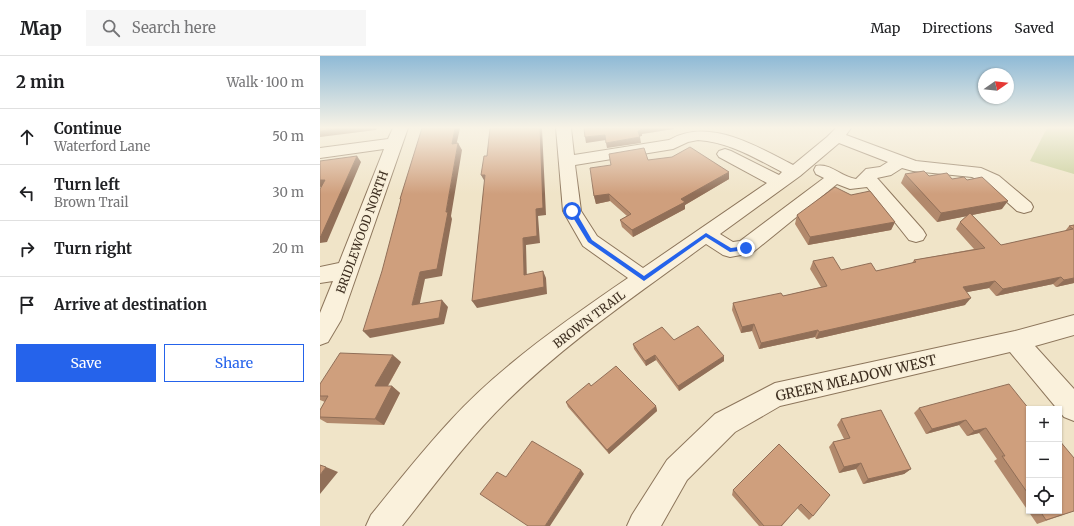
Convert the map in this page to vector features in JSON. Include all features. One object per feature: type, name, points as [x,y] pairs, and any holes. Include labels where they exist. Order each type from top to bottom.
[{"type":"street","points":[[320,153],[333,150]]},
{"type":"street","name":"BRIDLEWOOD NORTH","points":[[320,335],[329,320],[391,150]]},
{"type":"street","points":[[566,150],[572,211],[590,241],[644,279]]},
{"type":"street","points":[[567,161],[636,150]]},
{"type":"street","points":[[749,150],[793,172],[836,177],[850,184],[860,184],[872,173],[885,171],[901,161]]},
{"type":"street","name":"BROWN TRAIL","points":[[382,526],[461,429],[498,392],[551,347],[598,311],[793,172],[819,150]]},
{"type":"street","points":[[878,150],[913,166],[975,172],[993,180],[1024,207]]},
{"type":"street","points":[[706,235],[730,250],[746,248],[836,177]]},
{"type":"street","points":[[868,178],[916,235]]},
{"type":"street","points":[[320,275],[347,270]]},
{"type":"street","name":"GREEN MEADOW WEST","points":[[643,526],[676,470],[725,424],[775,395],[1015,341],[1074,325]]},
{"type":"street","points":[[1015,341],[1074,408]]},
{"type":"green space","points":[[1036,150],[1074,150],[1074,174],[1030,161]]},
{"type":"building","points":[[415,150],[457,150],[446,212],[448,212],[437,269],[420,272],[412,305],[442,300],[439,318],[363,331],[382,271],[400,199]]},
{"type":"building","points":[[488,150],[541,150],[543,208],[536,209],[537,236],[523,238],[524,275],[543,271],[544,287],[472,301],[485,175],[481,175],[484,156],[487,156]]},
{"type":"building","points":[[633,150],[645,150],[648,160],[672,157],[685,150],[695,150],[729,172],[681,199],[685,202],[632,230],[620,220],[631,214],[609,194],[594,196],[590,168],[611,165],[609,154]]},
{"type":"building","points":[[357,156],[320,237],[320,189],[325,180],[320,180],[320,161]]},
{"type":"building","points":[[924,171],[929,176],[947,173],[952,179],[964,177],[967,180],[982,177],[1008,201],[941,213],[905,174]]},
{"type":"building","points":[[835,187],[851,195],[870,191],[895,222],[810,237],[797,215]]},
{"type":"building","points":[[970,213],[1001,245],[1073,229],[1069,226],[1074,225],[1074,278],[1064,280],[1061,277],[1003,289],[995,281],[963,287],[971,298],[819,332],[818,330],[761,343],[754,324],[742,327],[733,303],[781,293],[783,296],[827,286],[813,261],[833,257],[841,270],[871,263],[876,271],[916,262],[914,260],[985,248],[960,222]]},
{"type":"building","points":[[698,326],[724,356],[678,386],[655,355],[645,361],[633,344],[662,327],[674,340]]},
{"type":"building","points":[[340,353],[393,355],[375,386],[392,386],[375,419],[320,417],[320,410],[328,396],[320,396],[320,384]]},
{"type":"building","points":[[616,366],[656,406],[607,450],[566,402],[589,383],[591,386]]},
{"type":"building","points":[[1009,384],[1027,406],[1026,491],[1002,456],[1005,456],[986,428],[974,431],[966,420],[932,429],[919,408]]},
{"type":"building","points":[[881,410],[911,469],[868,479],[861,463],[844,467],[833,442],[850,438],[841,419]]},
{"type":"building","points":[[532,441],[581,470],[545,526],[528,526],[480,494],[497,472],[506,477]]},
{"type":"building","points":[[779,444],[830,495],[813,516],[801,504],[781,526],[764,526],[733,490]]},
{"type":"building","points":[[1062,444],[1074,458],[1074,511],[1046,520],[1042,514],[1062,514]]},
{"type":"building","points":[[320,465],[326,467],[320,475]]},
{"type":"route","points":[[572,211],[590,241],[644,279],[706,235],[730,250],[746,248]]}]
